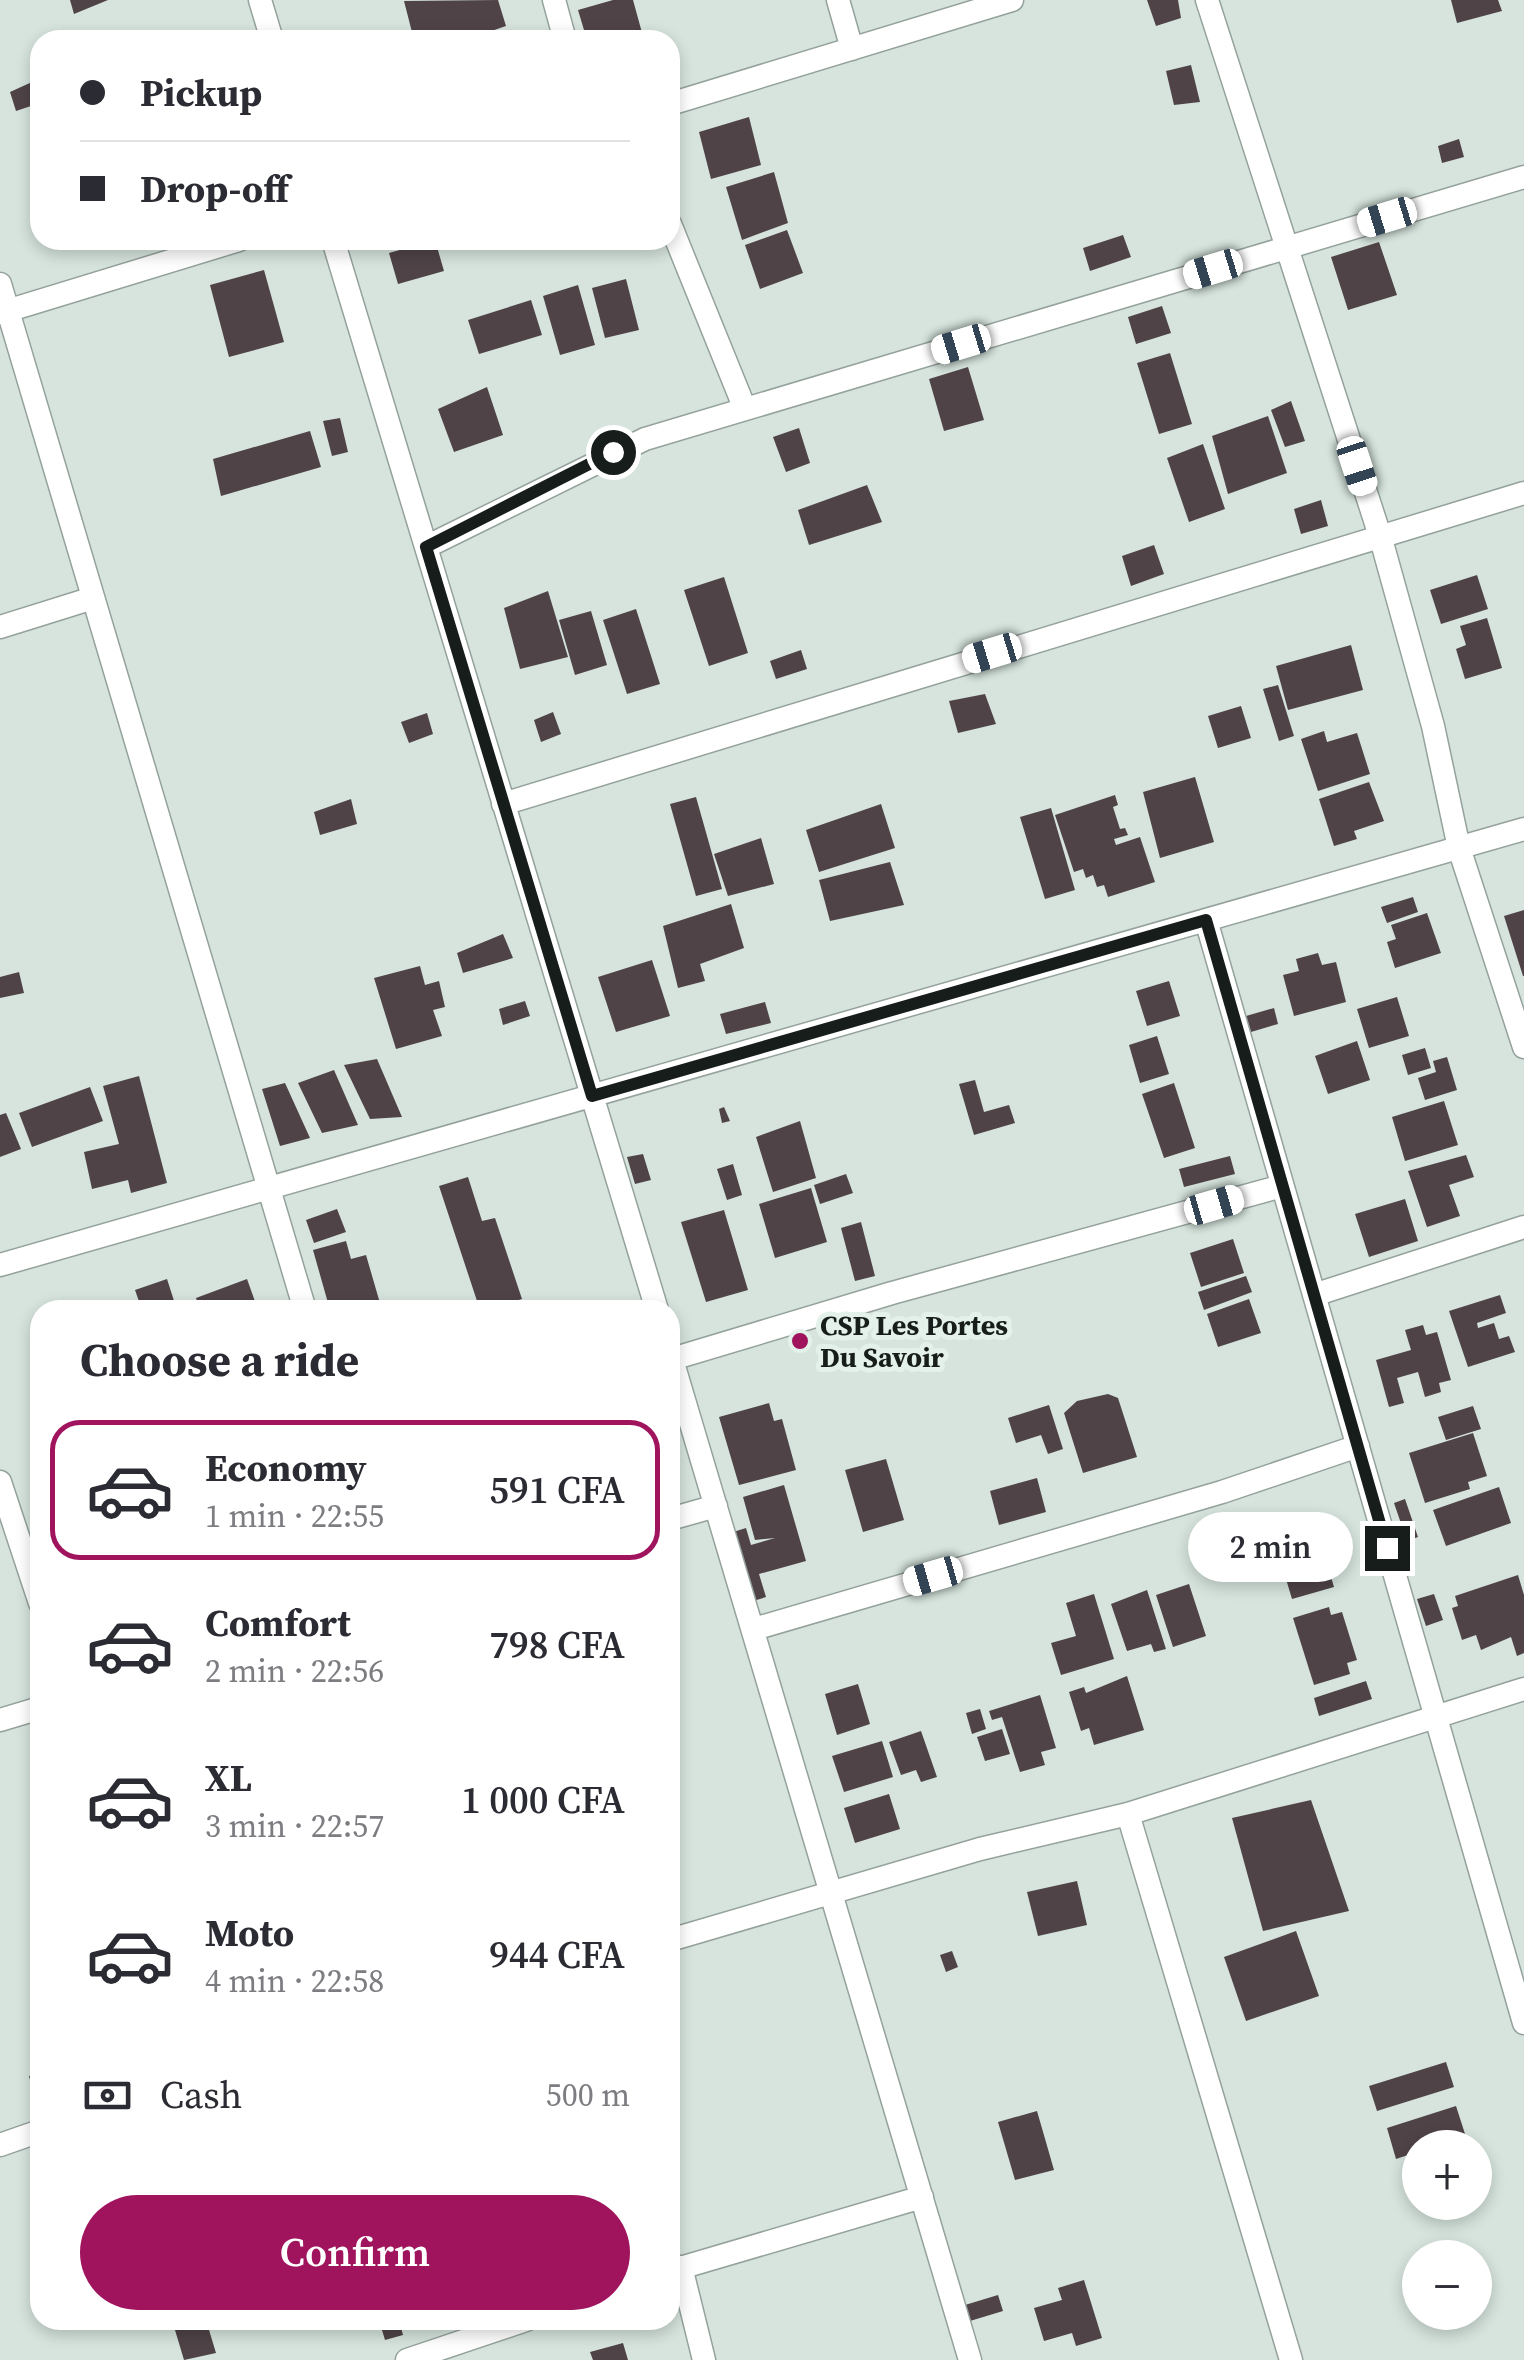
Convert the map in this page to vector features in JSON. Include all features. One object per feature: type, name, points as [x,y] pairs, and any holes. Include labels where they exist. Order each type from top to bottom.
[{"type":"street","points":[[260,0],[269,30]]},
{"type":"street","points":[[554,0],[562,30]]},
{"type":"street","points":[[838,0],[852,50]]},
{"type":"street","points":[[680,101],[1012,0]]},
{"type":"street","points":[[1207,0],[1381,539],[1434,726],[1459,848],[1524,1048]]},
{"type":"street","points":[[426,547],[613,452],[1524,176]]},
{"type":"street","points":[[680,249],[745,409]]},
{"type":"street","points":[[4,313],[207,250]]},
{"type":"street","points":[[336,250],[654,1300]]},
{"type":"street","points":[[0,284],[4,313],[302,1300]]},
{"type":"street","points":[[504,804],[1524,493]]},
{"type":"street","points":[[0,627],[93,598]]},
{"type":"street","points":[[0,1266],[1524,829]]},
{"type":"street","points":[[1206,920],[1524,2023]]},
{"type":"street","points":[[680,1353],[1282,1186]]},
{"type":"street","points":[[1314,1296],[1524,1227]]},
{"type":"street","points":[[680,1386],[970,2360]]},
{"type":"street","points":[[754,1629],[1222,1492],[1358,1446]]},
{"type":"street","points":[[0,1482],[30,1573]]},
{"type":"street","points":[[680,1517],[716,1506]]},
{"type":"street","points":[[680,1937],[833,1891],[1128,1814],[1524,1689]]},
{"type":"street","points":[[0,1720],[30,1711]]},
{"type":"street","points":[[1128,1814],[1291,2360]]},
{"type":"street","points":[[0,2145],[30,2134]]},
{"type":"street","points":[[680,2268],[922,2196]]},
{"type":"street","points":[[680,2282],[704,2360]]},
{"type":"street","points":[[416,2359],[498,2330]]},
{"type":"building","points":[[70,0],[108,0],[74,14]]},
{"type":"building","points":[[498,0],[506,26],[494,30],[411,30],[404,1]]},
{"type":"building","points":[[613,0],[633,0],[641,30],[584,30],[578,10]]},
{"type":"building","points":[[1147,0],[1178,0],[1181,18],[1156,26]]},
{"type":"building","points":[[1451,0],[1498,0],[1502,11],[1457,23]]},
{"type":"building","points":[[1191,65],[1200,102],[1174,105],[1166,71]]},
{"type":"building","points":[[30,83],[30,106],[16,111],[10,92]]},
{"type":"building","points":[[749,117],[761,165],[711,179],[699,132]]},
{"type":"building","points":[[1459,139],[1464,157],[1442,163],[1438,146]]},
{"type":"building","points":[[774,172],[788,223],[742,240],[726,187]]},
{"type":"building","points":[[787,230],[803,273],[760,289],[745,245]]},
{"type":"building","points":[[1123,235],[1131,257],[1090,271],[1083,248]]},
{"type":"building","points":[[1379,242],[1397,295],[1348,310],[1331,257]]},
{"type":"building","points":[[438,250],[444,271],[398,284],[389,253]]},
{"type":"building","points":[[264,270],[284,342],[229,357],[210,285]]},
{"type":"building","points":[[626,279],[639,330],[605,338],[592,288]]},
{"type":"building","points":[[578,285],[595,345],[560,355],[543,296]]},
{"type":"building","points":[[531,300],[542,335],[479,354],[468,320]]},
{"type":"building","points":[[1162,306],[1171,333],[1136,344],[1128,317]]},
{"type":"building","points":[[1170,353],[1192,424],[1159,434],[1137,363]]},
{"type":"building","points":[[968,367],[984,420],[944,431],[929,379]]},
{"type":"building","points":[[487,387],[503,435],[454,452],[438,409]]},
{"type":"building","points":[[1291,401],[1305,441],[1285,447],[1271,410]]},
{"type":"building","points":[[1268,416],[1287,473],[1228,494],[1212,436]]},
{"type":"building","points":[[340,418],[348,452],[332,456],[323,421]]},
{"type":"building","points":[[799,428],[810,463],[786,472],[773,437]]},
{"type":"building","points":[[310,431],[321,467],[221,496],[213,459]]},
{"type":"building","points":[[1203,444],[1225,509],[1189,522],[1167,458]]},
{"type":"building","points":[[867,485],[882,522],[809,545],[798,510]]},
{"type":"building","points":[[1321,500],[1328,526],[1301,534],[1294,509]]},
{"type":"building","points":[[1154,545],[1164,574],[1131,586],[1122,556]]},
{"type":"building","points":[[1477,575],[1488,609],[1441,624],[1430,590]]},
{"type":"building","points":[[724,577],[748,653],[709,666],[684,590]]},
{"type":"building","points":[[548,591],[568,657],[520,669],[504,608]]},
{"type":"building","points":[[636,609],[660,684],[627,694],[603,620]]},
{"type":"building","points":[[591,611],[607,665],[575,675],[559,620]]},
{"type":"building","points":[[1487,618],[1502,668],[1465,679],[1456,649],[1466,645],[1460,626]]},
{"type":"building","points":[[1351,645],[1363,690],[1288,710],[1276,666]]},
{"type":"building","points":[[801,650],[807,669],[776,679],[770,661]]},
{"type":"building","points":[[1278,685],[1294,736],[1279,741],[1263,689]]},
{"type":"building","points":[[985,694],[996,724],[958,733],[949,701]]},
{"type":"building","points":[[1241,706],[1251,738],[1218,748],[1208,716]]},
{"type":"building","points":[[553,712],[561,734],[541,742],[534,720]]},
{"type":"building","points":[[427,713],[433,734],[409,743],[401,722]]},
{"type":"building","points":[[1324,731],[1327,742],[1357,733],[1370,774],[1318,791],[1301,739]]},
{"type":"building","points":[[1195,777],[1214,842],[1160,858],[1143,792]]},
{"type":"building","points":[[1369,782],[1384,821],[1354,831],[1357,839],[1334,846],[1319,799]]},
{"type":"building","points":[[1115,795],[1118,805],[1113,807],[1120,829],[1125,828],[1128,835],[1114,839],[1116,845],[1140,837],[1155,882],[1108,897],[1104,885],[1097,887],[1093,875],[1086,878],[1083,869],[1074,872],[1055,815]]},
{"type":"building","points":[[696,797],[722,889],[696,896],[670,804]]},
{"type":"building","points":[[351,799],[357,824],[320,835],[314,812]]},
{"type":"building","points":[[881,804],[895,848],[819,872],[806,830]]},
{"type":"building","points":[[1051,808],[1075,890],[1045,899],[1020,817]]},
{"type":"building","points":[[761,838],[774,884],[728,896],[714,854]]},
{"type":"building","points":[[890,862],[904,905],[830,921],[819,880]]},
{"type":"building","points":[[1413,897],[1418,912],[1387,923],[1381,907]]},
{"type":"building","points":[[731,904],[744,948],[700,964],[705,981],[678,988],[663,926]]},
{"type":"building","points":[[1524,910],[1524,976],[1523,976],[1504,916]]},
{"type":"building","points":[[1427,913],[1441,953],[1395,968],[1387,942],[1396,939],[1391,925]]},
{"type":"building","points":[[503,934],[513,958],[463,973],[457,953]]},
{"type":"building","points":[[1318,953],[1322,965],[1336,962],[1346,1002],[1294,1016],[1283,975],[1299,971],[1296,959]]},
{"type":"building","points":[[652,960],[670,1016],[616,1032],[598,977]]},
{"type":"building","points":[[420,966],[425,985],[439,981],[445,1007],[433,1010],[442,1036],[396,1049],[374,978]]},
{"type":"building","points":[[19,972],[24,993],[0,998],[0,977]]},
{"type":"building","points":[[1169,981],[1180,1016],[1147,1026],[1136,991]]},
{"type":"building","points":[[1397,997],[1409,1036],[1369,1048],[1357,1009]]},
{"type":"building","points":[[525,1001],[530,1016],[503,1025],[499,1009]]},
{"type":"building","points":[[765,1002],[771,1023],[726,1034],[720,1014]]},
{"type":"building","points":[[1274,1008],[1278,1024],[1251,1032],[1246,1016]]},
{"type":"building","points":[[1157,1036],[1169,1074],[1140,1083],[1129,1045]]},
{"type":"building","points":[[1357,1041],[1370,1080],[1328,1094],[1315,1056]]},
{"type":"building","points":[[1425,1048],[1431,1068],[1408,1075],[1402,1055]]},
{"type":"building","points":[[1447,1057],[1457,1090],[1425,1100],[1418,1078],[1436,1072],[1433,1061]]},
{"type":"building","points":[[377,1059],[402,1117],[370,1119],[344,1065]]},
{"type":"building","points":[[334,1070],[358,1125],[322,1133],[298,1083]]},
{"type":"building","points":[[139,1076],[167,1183],[131,1193],[128,1180],[92,1189],[84,1152],[119,1144],[103,1086]]},
{"type":"building","points":[[975,1080],[984,1112],[1009,1105],[1015,1123],[974,1135],[959,1084]]},
{"type":"building","points":[[285,1083],[310,1138],[280,1146],[262,1089]]},
{"type":"building","points":[[1174,1083],[1195,1148],[1164,1158],[1142,1094]]},
{"type":"building","points":[[90,1087],[103,1121],[32,1147],[19,1113]]},
{"type":"building","points":[[1444,1101],[1458,1145],[1405,1161],[1392,1117]]},
{"type":"building","points":[[724,1107],[730,1121],[722,1123],[719,1109]]},
{"type":"building","points":[[6,1113],[21,1149],[0,1157],[0,1115]]},
{"type":"building","points":[[800,1121],[816,1178],[773,1192],[756,1137]]},
{"type":"building","points":[[643,1154],[651,1180],[635,1184],[627,1157]]},
{"type":"building","points":[[1466,1155],[1474,1177],[1449,1185],[1460,1216],[1427,1227],[1408,1171]]},
{"type":"building","points":[[1230,1156],[1235,1174],[1184,1187],[1179,1169]]},
{"type":"building","points":[[733,1164],[742,1195],[727,1200],[717,1169]]},
{"type":"building","points":[[846,1174],[853,1193],[820,1204],[814,1185]]},
{"type":"building","points":[[468,1177],[482,1221],[495,1218],[522,1299],[477,1300],[439,1186]]},
{"type":"building","points":[[811,1188],[827,1242],[775,1258],[759,1204]]},
{"type":"building","points":[[1405,1199],[1418,1241],[1369,1257],[1355,1214]]},
{"type":"building","points":[[337,1209],[346,1232],[314,1243],[306,1220]]},
{"type":"building","points":[[724,1210],[748,1290],[706,1302],[681,1222]]},
{"type":"building","points":[[861,1222],[875,1276],[855,1281],[841,1228]]},
{"type":"building","points":[[1233,1239],[1244,1273],[1201,1287],[1190,1253]]},
{"type":"building","points":[[346,1241],[351,1259],[366,1255],[379,1300],[327,1300],[313,1250]]},
{"type":"building","points":[[1246,1276],[1252,1292],[1204,1310],[1198,1292]]},
{"type":"building","points":[[167,1279],[174,1300],[138,1300],[135,1290]]},
{"type":"building","points":[[247,1279],[254,1300],[197,1300]]},
{"type":"building","points":[[1500,1295],[1506,1313],[1477,1323],[1478,1328],[1494,1323],[1499,1339],[1509,1336],[1515,1352],[1468,1367],[1449,1311]]},
{"type":"building","points":[[1249,1299],[1261,1333],[1218,1347],[1207,1314]]},
{"type":"building","points":[[1423,1325],[1426,1335],[1437,1332],[1451,1380],[1439,1383],[1441,1392],[1425,1397],[1418,1372],[1397,1378],[1404,1403],[1389,1407],[1376,1360],[1411,1350],[1405,1330]]},
{"type":"building","points":[[1108,1394],[1118,1398],[1137,1457],[1083,1473],[1064,1413],[1077,1401]]},
{"type":"building","points":[[769,1403],[774,1421],[782,1419],[796,1470],[739,1485],[719,1417]]},
{"type":"building","points":[[1049,1405],[1063,1449],[1048,1454],[1041,1435],[1016,1443],[1008,1418]]},
{"type":"building","points":[[1473,1406],[1481,1429],[1446,1440],[1438,1417]]},
{"type":"building","points":[[1473,1433],[1487,1476],[1468,1482],[1470,1489],[1425,1503],[1409,1453]]},
{"type":"building","points":[[886,1459],[904,1520],[863,1532],[845,1470]]},
{"type":"building","points":[[1037,1478],[1046,1512],[999,1525],[990,1491]]},
{"type":"building","points":[[784,1485],[806,1561],[759,1574],[766,1597],[750,1602],[730,1533],[746,1528],[751,1545],[775,1538],[755,1540],[743,1497]]},
{"type":"building","points":[[1499,1487],[1511,1523],[1446,1546],[1433,1510]]},
{"type":"building","points":[[1405,1499],[1418,1537],[1407,1541],[1394,1503]]},
{"type":"building","points":[[1308,1540],[1313,1553],[1323,1550],[1334,1587],[1292,1599],[1277,1549]]},
{"type":"building","points":[[1518,1575],[1524,1595],[1524,1653],[1517,1656],[1511,1637],[1481,1650],[1476,1635],[1462,1640],[1452,1608],[1458,1606],[1455,1596]]},
{"type":"building","points":[[1189,1584],[1206,1636],[1173,1647],[1156,1595]]},
{"type":"building","points":[[1147,1590],[1166,1649],[1154,1652],[1151,1644],[1127,1651],[1111,1604]]},
{"type":"building","points":[[1094,1594],[1114,1659],[1061,1675],[1051,1643],[1076,1636],[1066,1603]]},
{"type":"building","points":[[1434,1594],[1443,1620],[1426,1626],[1417,1599]]},
{"type":"building","points":[[1329,1607],[1331,1615],[1342,1612],[1357,1660],[1347,1663],[1350,1674],[1314,1685],[1293,1618]]},
{"type":"building","points":[[1127,1676],[1144,1730],[1094,1745],[1089,1728],[1081,1731],[1069,1692],[1084,1687],[1086,1693]]},
{"type":"building","points":[[1366,1681],[1372,1699],[1319,1716],[1314,1698]]},
{"type":"building","points":[[858,1684],[870,1724],[837,1735],[825,1694]]},
{"type":"building","points":[[1040,1695],[1056,1748],[1041,1752],[1045,1765],[1020,1772],[1002,1717],[992,1720],[989,1711]]},
{"type":"building","points":[[980,1709],[986,1729],[972,1734],[966,1713]]},
{"type":"building","points":[[1002,1729],[1010,1754],[985,1761],[977,1737]]},
{"type":"building","points":[[921,1731],[937,1777],[921,1782],[916,1770],[901,1775],[889,1742]]},
{"type":"building","points":[[882,1741],[893,1777],[844,1792],[832,1756]]},
{"type":"building","points":[[889,1794],[900,1829],[855,1843],[844,1808]]},
{"type":"building","points":[[1311,1800],[1349,1911],[1263,1931],[1232,1818]]},
{"type":"building","points":[[1077,1881],[1087,1925],[1038,1936],[1027,1892]]},
{"type":"building","points":[[1296,1931],[1319,1996],[1246,2021],[1224,1957]]},
{"type":"building","points":[[952,1951],[958,1967],[946,1972],[940,1955]]},
{"type":"building","points":[[1446,2062],[1454,2087],[1377,2111],[1369,2086]]},
{"type":"building","points":[[1456,2106],[1464,2130],[1402,2130],[1402,2157],[1396,2159],[1387,2128]]},
{"type":"building","points":[[1037,2111],[1054,2170],[1015,2180],[998,2122]]},
{"type":"building","points":[[1084,2280],[1102,2338],[1076,2346],[1072,2333],[1044,2341],[1034,2308],[1062,2300],[1058,2288]]},
{"type":"building","points":[[998,2295],[1003,2311],[970,2321],[965,2305]]},
{"type":"building","points":[[175,2330],[209,2330],[216,2353],[184,2360]]},
{"type":"building","points":[[382,2330],[402,2330],[403,2335],[385,2340]]},
{"type":"building","points":[[623,2343],[628,2360],[593,2360],[590,2352]]},
{"type":"place","name":"CSP Les Portes Du Savoir","points":[[800,1341]]},
{"type":"route","points":[[613,452],[426,547],[592,1096],[1206,920],[1387,1548]]}]
